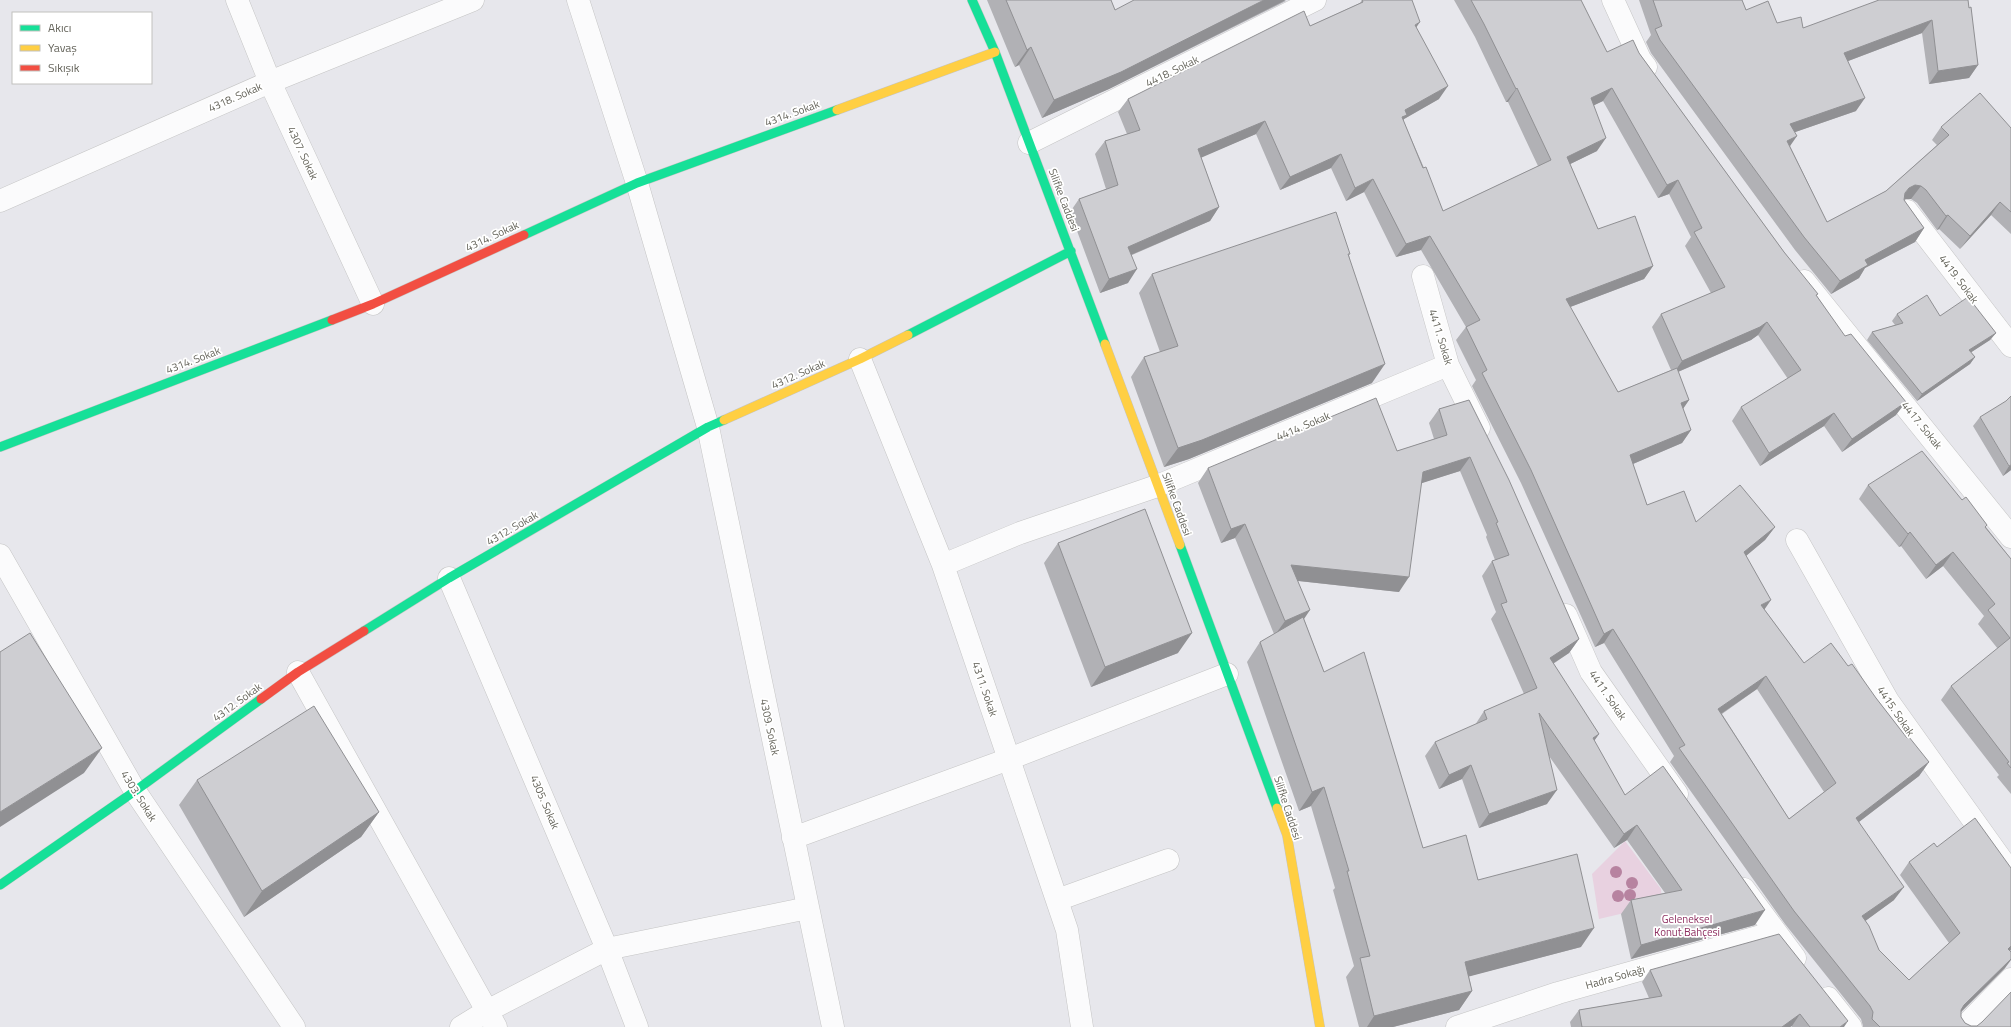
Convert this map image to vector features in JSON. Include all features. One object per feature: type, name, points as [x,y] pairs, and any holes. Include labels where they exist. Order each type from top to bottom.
[{"type":"street","name":"4307. Sokak","points":[[238,0],[270,82],[373,304]]},
{"type":"street","name":"4318. Sokak","points":[[0,201],[270,82],[473,0]]},
{"type":"street","name":"4309. Sokak","points":[[578,0],[637,182],[708,427],[833,1027]]},
{"type":"street","name":"Silifke Caddesi","points":[[972,0],[995,52],[1071,251],[1287,835],[1320,1027]]},
{"type":"street","name":"4418. Sokak","points":[[1029,142],[1315,0]]},
{"type":"street","points":[[1613,0],[1640,59],[1658,85]]},
{"type":"street","name":"4314. Sokak","points":[[0,447],[373,304],[637,182],[995,52]]},
{"type":"street","name":"4419. Sokak","points":[[1907,211],[2011,345]]},
{"type":"street","name":"4312. Sokak","points":[[0,885],[135,791],[298,672],[449,578],[708,427],[860,359],[1071,251]]},
{"type":"street","name":"4417. Sokak","points":[[1790,264],[2011,537]]},
{"type":"street","name":"4411. Sokak","points":[[1423,276],[1448,365],[1489,448]]},
{"type":"street","name":"4311. Sokak","points":[[860,359],[943,565],[1068,930],[1082,1027]]},
{"type":"street","name":"4414. Sokak","points":[[943,565],[1020,533],[1157,486],[1448,365]]},
{"type":"street","name":"4415. Sokak","points":[[1797,540],[1888,701],[2011,873]]},
{"type":"street","name":"4303. Sokak","points":[[0,555],[135,791],[294,1027]]},
{"type":"street","name":"4305. Sokak","points":[[449,578],[607,949],[637,1027]]},
{"type":"street","name":"4411. Sokak","points":[[1557,595],[1591,672],[1687,809]]},
{"type":"street","points":[[298,672],[492,1019]]},
{"type":"street","points":[[793,838],[1009,758],[1227,674]]},
{"type":"street","points":[[1057,900],[1168,860]]},
{"type":"street","points":[[1734,874],[1775,932],[1852,1027]]},
{"type":"street","points":[[461,1027],[492,1019],[607,949],[808,908]]},
{"type":"street","name":"Hadra Sokağı","points":[[1457,1027],[1558,993],[1775,932]]},
{"type":"street","points":[[1964,1027],[2011,979]]},
{"type":"shaded area","points":[[1625,841],[1661,889],[1662,904],[1599,919],[1592,874]]},
{"type":"building","points":[[1006,0],[1111,0],[1115,10],[1134,0],[1264,0],[1121,72],[1054,100],[1031,47],[1027,50]]},
{"type":"building","points":[[1362,0],[1412,0],[1420,22],[1415,25],[1448,86],[1405,110],[1407,115],[1402,117],[1423,168],[1426,167],[1443,211],[1551,160],[1517,88],[1516,89],[1471,0],[1581,0],[1607,52],[1633,40],[1639,53],[1784,252],[1818,294],[1816,295],[1845,336],[1851,334],[1906,402],[1852,439],[1834,413],[1769,453],[1741,407],[1801,370],[1767,322],[1760,327],[1682,361],[1661,314],[1725,287],[1694,232],[1702,228],[1678,180],[1667,185],[1612,88],[1591,98],[1606,138],[1567,157],[1598,229],[1635,216],[1653,266],[1566,299],[1618,392],[1677,368],[1689,400],[1681,403],[1691,430],[1630,455],[1647,505],[1684,491],[1696,522],[1740,485],[1775,527],[1744,552],[1771,600],[1761,605],[1804,663],[1831,643],[1848,666],[1852,664],[1907,738],[1909,737],[1929,762],[1856,818],[1904,887],[1862,916],[1869,926],[1879,950],[1909,980],[1960,933],[1909,862],[1934,843],[1937,847],[1975,818],[2011,868],[2011,946],[2008,949],[2011,952],[2011,959],[1964,1005],[1961,1010],[1961,1017],[1965,1023],[1971,1026],[1977,1026],[2011,992],[2011,1027],[1880,1027],[1872,1019],[1873,1012],[1870,1006],[1794,911],[1679,748],[1685,745],[1613,629],[1604,634],[1531,470],[1482,373],[1487,370],[1466,327],[1480,320],[1430,236],[1406,244],[1373,179],[1355,188],[1341,154],[1290,177],[1265,121],[1198,149],[1219,207],[1128,247],[1137,269],[1109,279],[1079,199],[1118,185],[1105,141],[1140,130],[1128,99],[1304,11],[1310,26],[1363,2]],"holes":[[[1766,676],[1836,783],[1789,819],[1718,709]]]},
{"type":"building","points":[[1653,0],[1742,0],[1746,10],[1768,1],[1777,23],[1801,17],[1803,28],[1879,0],[1968,0],[1969,8],[1971,7],[1978,65],[1938,71],[1932,20],[1844,53],[1865,98],[1790,124],[1797,136],[1787,141],[1827,222],[1886,191],[1949,135],[1941,127],[1980,93],[2011,128],[2011,212],[2000,202],[1970,236],[1948,215],[1946,216],[1926,190],[1921,186],[1915,185],[1909,188],[1905,193],[1904,200],[1924,228],[1865,260],[1868,265],[1840,281],[1804,237],[1660,40],[1655,29],[1662,26]]},
{"type":"building","points":[[1336,212],[1350,254],[1348,254],[1385,364],[1202,440],[1178,448],[1144,357],[1178,346],[1152,274]]},
{"type":"building","points":[[1927,295],[1940,316],[1968,297],[1996,333],[1969,350],[1975,357],[1922,394],[1872,332],[1903,323],[1897,314]]},
{"type":"building","points":[[2011,396],[2011,465],[2009,466],[1980,417],[2006,401]]},
{"type":"building","points":[[1376,398],[1397,451],[1447,435],[1439,409],[1469,400],[1509,480],[1579,639],[1550,658],[1599,734],[1593,738],[1625,795],[1663,766],[1765,910],[1641,945],[1631,900],[1682,890],[1637,825],[1624,834],[1539,713],[1557,790],[1489,814],[1471,765],[1449,775],[1435,742],[1487,719],[1484,711],[1537,688],[1501,604],[1507,602],[1492,561],[1509,555],[1496,523],[1498,522],[1470,457],[1423,472],[1409,577],[1291,565],[1310,610],[1285,621],[1245,524],[1231,529],[1208,468]]},
{"type":"building","points":[[1922,451],[1962,500],[1966,497],[1987,525],[1985,527],[2011,559],[2011,768],[2007,763],[2009,762],[1951,686],[2010,638],[1988,610],[1995,604],[1953,552],[1936,565],[1910,532],[1908,534],[1868,485]]},
{"type":"building","points":[[1145,509],[1192,633],[1105,667],[1058,543]]},
{"type":"building","points":[[1303,617],[1324,672],[1364,652],[1423,848],[1466,835],[1478,880],[1577,854],[1594,928],[1465,962],[1472,991],[1374,1016],[1360,958],[1370,956],[1347,871],[1349,871],[1324,787],[1312,792],[1260,642]]},
{"type":"building","points":[[30,633],[102,748],[0,812],[0,652]]},
{"type":"building","points":[[314,706],[379,812],[262,891],[197,780]]},
{"type":"building","points":[[1779,934],[1848,1021],[1840,1027],[1810,1027],[1800,1014],[1782,1027],[1582,1027],[1579,1010],[1662,996],[1650,970]]},
{"type":"traffic: fast","points":[[972,0],[995,52],[1105,344]]},
{"type":"traffic: fast","points":[[524,235],[637,183],[837,110]]},
{"type":"traffic: fast","points":[[908,335],[1071,251]]},
{"type":"traffic: fast","points":[[0,447],[332,320]]},
{"type":"traffic: fast","points":[[364,631],[449,578],[708,427],[724,420]]},
{"type":"traffic: fast","points":[[1180,545],[1277,808]]},
{"type":"traffic: fast","points":[[0,885],[135,791],[261,699]]},
{"type":"traffic: slow","points":[[837,110],[995,52]]},
{"type":"traffic: slow","points":[[724,420],[860,359],[908,335]]},
{"type":"traffic: slow","points":[[1105,344],[1180,545]]},
{"type":"traffic: slow","points":[[1277,808],[1287,835],[1320,1027]]},
{"type":"traffic: jam","points":[[332,320],[373,304],[524,235]]},
{"type":"traffic: jam","points":[[261,699],[298,672],[364,631]]},
{"type":"park label","name":"Geleneksel Konut Bahçesi","points":[[1687,925]]}]
